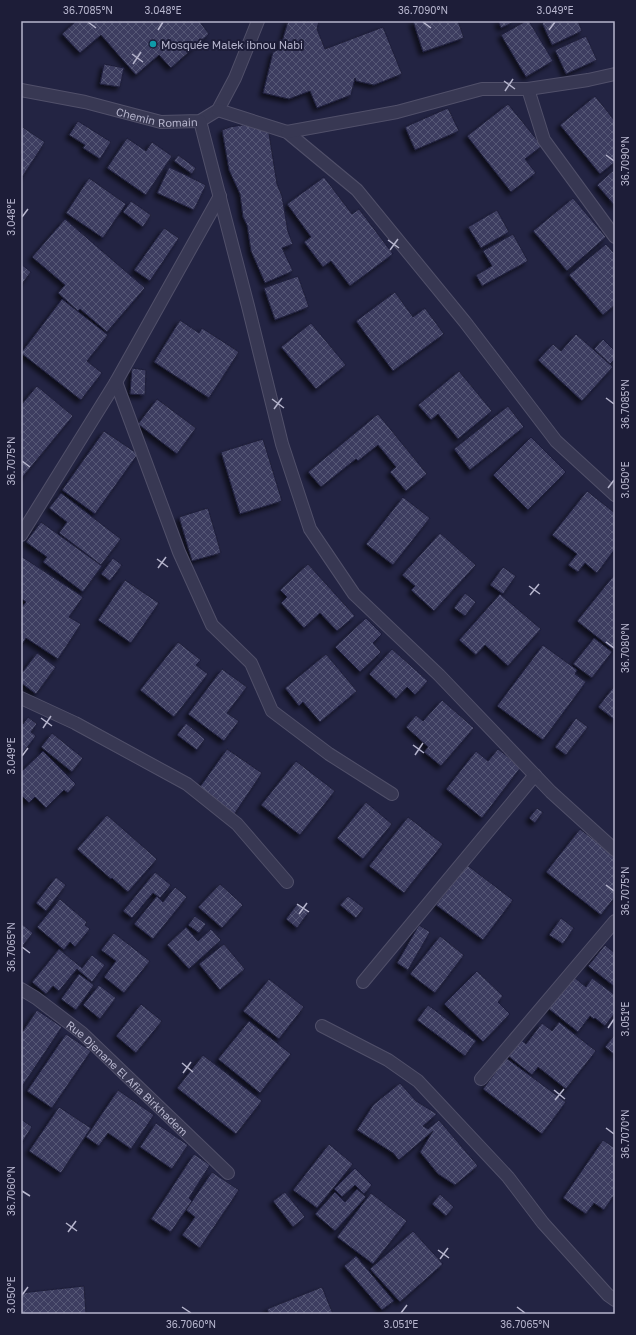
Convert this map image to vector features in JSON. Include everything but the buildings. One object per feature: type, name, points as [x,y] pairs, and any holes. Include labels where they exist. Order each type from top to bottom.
[{"type":"street","points":[[258,21],[235,78],[218,110],[287,132],[357,190],[464,322],[556,441],[615,495]]},
{"type":"street","points":[[287,132],[398,112],[482,89],[528,89],[588,80],[615,74]]},
{"type":"street","points":[[528,89],[544,140],[615,237]]},
{"type":"street","name":"Chemin Romain","points":[[21,90],[85,102],[161,122],[200,121],[218,110]]},
{"type":"street","points":[[200,121],[282,444],[310,529],[354,594],[439,675],[551,792],[615,850]]},
{"type":"street","points":[[21,535],[116,382],[220,196]]},
{"type":"street","points":[[116,382],[179,552],[212,625],[251,663],[272,711],[328,754],[392,794]]},
{"type":"street","points":[[21,698],[75,724],[187,784],[237,824],[287,882]]},
{"type":"street","points":[[363,982],[535,774]]},
{"type":"street","points":[[481,1079],[615,921]]},
{"type":"street","name":"Rue Djenane El Afia Birkhadem","points":[[21,989],[36,998],[82,1033],[228,1173]]},
{"type":"street","points":[[322,1026],[388,1060],[418,1080],[508,1177],[543,1223],[615,1300]]},
{"type":"place","name":"Mosquée Malek ibnou Nabi","points":[[153,44]]}]
